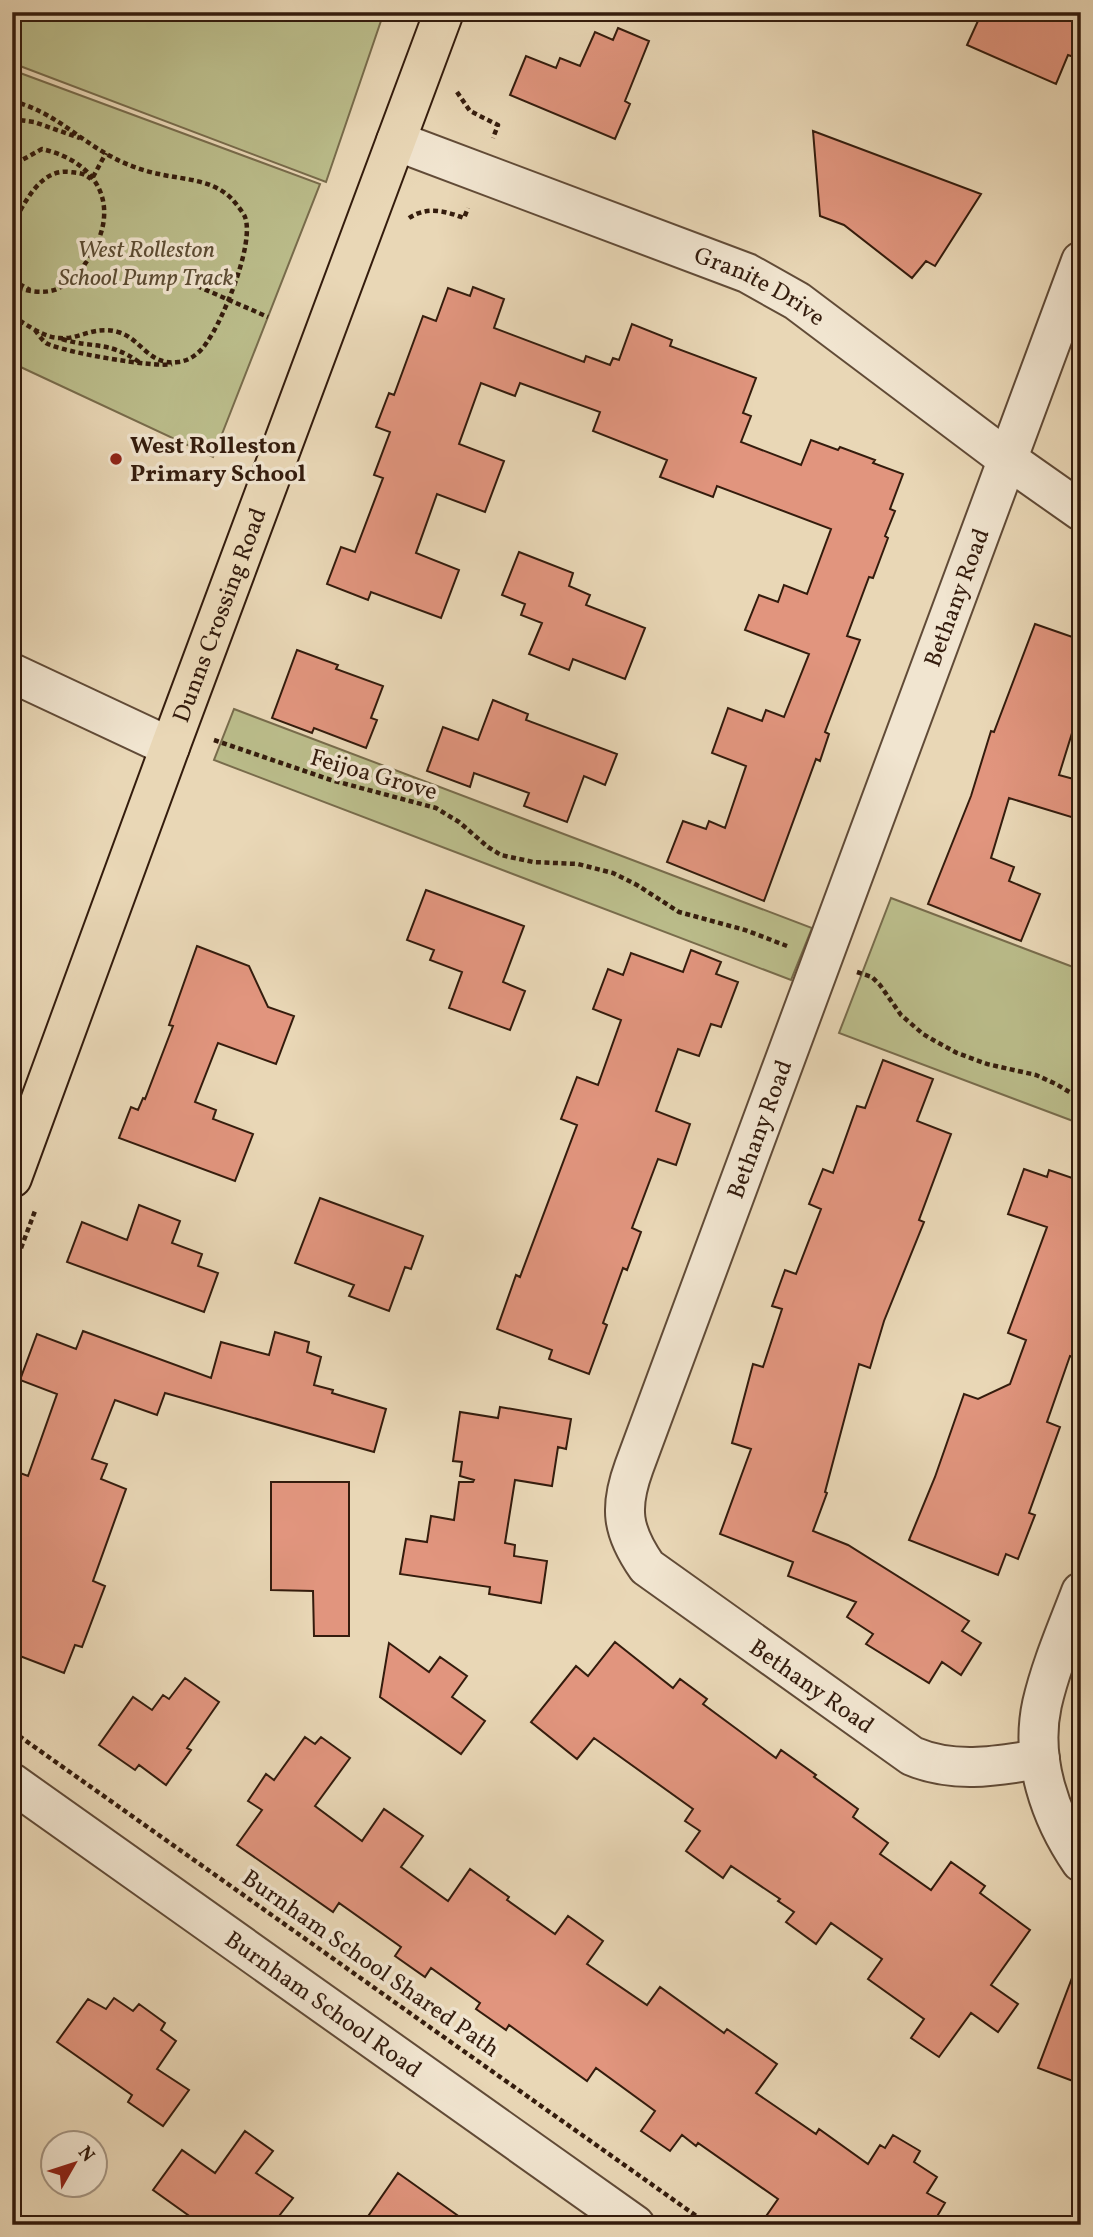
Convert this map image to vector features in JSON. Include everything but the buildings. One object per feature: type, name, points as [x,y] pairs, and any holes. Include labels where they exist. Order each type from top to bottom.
[{"type":"main road","name":"Dunns Crossing Road","points":[[12,1178],[444,12]]},
{"type":"street","name":"Granite Drive","points":[[396,141],[747,273],[773,286],[1081,511]]},
{"type":"street","name":"Bethany Road","points":[[1040,1759],[968,1768],[928,1763],[912,1756],[647,1567],[634,1549],[627,1530],[624,1509],[626,1490],[639,1454],[1081,261]]},
{"type":"street","points":[[12,673],[170,747]]},
{"type":"street","points":[[1081,1592],[1050,1674],[1042,1704],[1039,1731],[1040,1759],[1046,1788],[1066,1840],[1081,1862]]},
{"type":"street","name":"Burnham School Road","points":[[12,1783],[635,2225]]},
{"type":"path","points":[[456,86],[458,95],[470,111],[498,125],[492,141]]},
{"type":"path","points":[[12,101],[31,106],[61,121],[114,158],[157,174],[214,185],[232,199],[245,218],[247,244],[239,275],[207,344],[191,359],[162,366],[142,364],[45,342],[35,330]]},
{"type":"path","points":[[12,120],[34,122],[87,141]]},
{"type":"path","points":[[12,172],[22,160],[42,149],[59,153],[78,163],[94,180],[106,208],[104,228],[92,254],[77,275],[57,290],[31,290],[12,286]]},
{"type":"path","points":[[94,180],[106,153]]},
{"type":"path","points":[[12,225],[29,197],[47,176],[64,171],[84,173],[94,180]]},
{"type":"path","points":[[12,280],[31,290]]},
{"type":"path","points":[[197,285],[268,317]]},
{"type":"path","points":[[12,316],[35,330],[83,346],[98,344],[112,347],[142,364]]},
{"type":"path","points":[[61,339],[100,330],[120,332],[158,360],[176,363]]},
{"type":"path","name":"Feijoa Grove","points":[[209,738],[331,780],[436,808],[459,822],[501,855],[533,862],[578,864],[613,873],[679,912],[745,930],[793,948]]},
{"type":"path","points":[[849,970],[872,977],[887,993],[901,1015],[917,1030],[935,1041],[987,1064],[1036,1075],[1081,1099]]},
{"type":"path","name":"Burnham School Shared Path","points":[[12,1731],[709,2225]]},
{"type":"green space","points":[[12,12],[384,12],[326,182],[12,63]]},
{"type":"green space","name":"West Rolleston School Pump Track","points":[[12,70],[320,184],[213,457],[12,363]]},
{"type":"green space","points":[[234,709],[812,928],[791,980],[214,760]]},
{"type":"green space","points":[[891,898],[1081,970],[1081,1124],[839,1033]]},
{"type":"place","name":"West Rolleston Primary School","points":[[116,459]]}]
